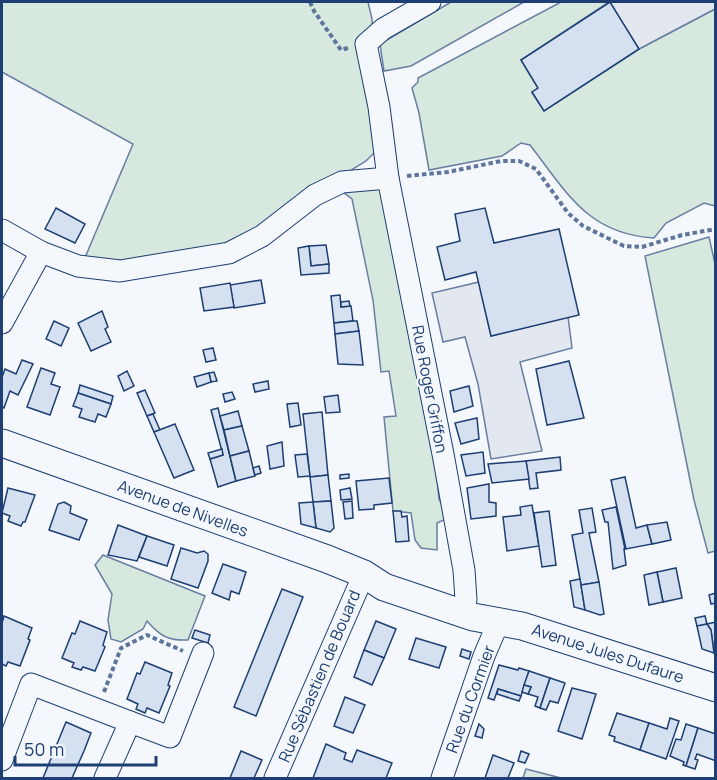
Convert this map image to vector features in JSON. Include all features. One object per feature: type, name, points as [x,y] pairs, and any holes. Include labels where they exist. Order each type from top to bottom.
[{"type":"main road","name":"Avenue de Nivelles","points":[[2,443],[364,574],[384,586],[473,617],[499,621]]},
{"type":"main road","name":"Avenue de Nivelles","points":[[364,574],[386,572],[483,606],[499,621]]},
{"type":"main road","name":"Avenue Jules Dufaure","points":[[499,621],[716,688]]},
{"type":"street","points":[[366,44],[383,29],[430,2]]},
{"type":"street","name":"Rue Roger Griffon","points":[[366,44],[379,107],[388,178],[464,570],[466,600]]},
{"type":"street","points":[[2,230],[41,252],[78,266],[120,271],[229,253],[262,236],[315,195],[342,182],[388,178]]},
{"type":"street","points":[[2,323],[41,252]]},
{"type":"street","name":"Rue Sébastien de Bouard","points":[[275,778],[364,574]]},
{"type":"street","name":"Rue du Cormier","points":[[442,778],[484,656],[499,621]]},
{"type":"street","points":[[2,760],[31,684],[170,737],[202,656]]},
{"type":"street","points":[[105,778],[130,722]]},
{"type":"path","points":[[310,2],[341,50],[366,44]]},
{"type":"path","points":[[388,178],[448,172],[501,161],[519,161],[536,169],[568,213],[583,226],[624,246],[642,247],[682,235],[716,229]]},
{"type":"path","points":[[98,710],[121,648],[147,635],[202,656]]},
{"type":"shaded area","points":[[2,2],[368,2],[372,19],[376,151],[366,161],[251,232],[204,253],[136,263],[84,260],[133,144],[2,72]]},
{"type":"shaded area","points":[[451,2],[524,2],[411,66],[384,71],[380,44]]},
{"type":"shaded area","points":[[561,2],[609,2],[521,60],[538,88],[532,93],[544,111],[639,49],[715,9],[715,206],[704,203],[666,223],[654,238],[631,235],[612,229],[581,208],[530,145],[521,143],[502,156],[429,170],[412,88],[418,82],[418,78]]},
{"type":"shaded area","points":[[609,2],[715,2],[715,9],[639,49]]},
{"type":"shaded area","points":[[376,184],[386,192],[431,415],[439,499],[447,515],[446,519],[437,523],[437,550],[421,548],[415,540],[411,513],[393,511],[384,417],[396,416],[389,371],[381,372],[373,300],[352,199],[343,192]]},
{"type":"shaded area","points":[[709,237],[715,264],[715,551],[708,553],[694,500],[645,256]]},
{"type":"shaded area","points":[[479,282],[491,336],[568,317],[572,348],[520,362],[542,451],[491,459],[478,384],[465,337],[443,342],[432,293]]},
{"type":"shaded area","points":[[103,555],[205,596],[188,640],[175,640],[165,636],[147,621],[143,629],[121,642],[111,639],[108,620],[112,594],[95,565]]},
{"type":"shaded area","points":[[526,769],[561,778],[523,778]]},
{"type":"building","points":[[610,2],[639,49],[544,111],[532,92],[538,88],[521,60]]},
{"type":"building","points":[[56,208],[85,224],[75,243],[45,229]]},
{"type":"building","points":[[485,208],[494,243],[559,229],[579,315],[491,336],[476,272],[445,280],[437,247],[460,241],[455,214]]},
{"type":"building","points":[[326,245],[329,264],[311,266],[309,246]]},
{"type":"building","points":[[309,246],[311,266],[329,264],[329,273],[301,275],[298,248]]},
{"type":"building","points":[[261,280],[265,303],[234,308],[230,285]]},
{"type":"building","points":[[230,283],[234,307],[204,311],[200,288]]},
{"type":"building","points":[[340,295],[341,307],[351,306],[353,321],[334,323],[331,296]]},
{"type":"building","points":[[349,301],[350,306],[341,307],[341,302]]},
{"type":"building","points":[[102,311],[108,327],[105,329],[111,342],[91,351],[78,323]]},
{"type":"building","points":[[54,321],[69,328],[61,346],[46,339]]},
{"type":"building","points":[[357,321],[359,331],[335,334],[334,323]]},
{"type":"building","points":[[359,331],[363,365],[338,364],[335,334]]},
{"type":"building","points":[[213,348],[216,360],[206,362],[203,350]]},
{"type":"building","points":[[22,360],[33,364],[18,395],[10,391],[4,408],[2,407],[2,377],[5,369],[16,374]]},
{"type":"building","points":[[569,361],[584,418],[547,425],[536,369]]},
{"type":"building","points":[[41,368],[55,373],[51,384],[60,387],[50,415],[27,407]]},
{"type":"building","points":[[127,371],[134,386],[124,391],[118,376]]},
{"type":"building","points":[[214,372],[217,381],[211,382],[209,373]]},
{"type":"building","points":[[209,373],[211,382],[197,387],[194,377]]},
{"type":"building","points":[[268,381],[269,389],[255,392],[253,384]]},
{"type":"building","points":[[80,385],[113,396],[111,404],[78,393]]},
{"type":"building","points":[[469,386],[473,406],[454,412],[450,391]]},
{"type":"building","points":[[145,390],[155,413],[147,416],[137,393]]},
{"type":"building","points":[[232,392],[235,399],[225,402],[223,394]]},
{"type":"building","points":[[78,393],[111,404],[106,417],[98,414],[95,422],[79,417],[82,409],[73,406]]},
{"type":"building","points":[[338,395],[340,412],[326,413],[324,397]]},
{"type":"building","points":[[298,403],[301,425],[290,427],[287,404]]},
{"type":"building","points":[[218,408],[236,481],[218,487],[210,459],[223,455],[211,410]]},
{"type":"building","points":[[238,411],[242,426],[224,430],[220,416]]},
{"type":"building","points":[[322,412],[328,475],[310,477],[303,414]]},
{"type":"building","points":[[153,414],[160,430],[154,432],[147,416]]},
{"type":"building","points":[[477,418],[479,439],[461,444],[455,423]]},
{"type":"building","points":[[175,424],[194,470],[174,478],[154,432]]},
{"type":"building","points":[[242,426],[249,451],[230,456],[224,430]]},
{"type":"building","points":[[282,442],[284,466],[270,469],[267,446]]},
{"type":"building","points":[[222,449],[223,455],[210,459],[208,453]]},
{"type":"building","points":[[249,451],[255,476],[236,481],[230,456]]},
{"type":"building","points":[[483,452],[485,473],[466,476],[461,455]]},
{"type":"building","points":[[307,454],[310,476],[298,477],[295,455]]},
{"type":"building","points":[[560,457],[561,470],[536,473],[538,488],[530,489],[526,461]]},
{"type":"building","points":[[526,461],[529,479],[492,483],[488,464]]},
{"type":"building","points":[[259,466],[261,473],[255,475],[253,468]]},
{"type":"building","points":[[349,474],[349,478],[340,479],[340,475]]},
{"type":"building","points":[[328,475],[331,501],[313,502],[310,477]]},
{"type":"building","points":[[625,477],[636,528],[647,525],[652,544],[626,549],[611,480]]},
{"type":"building","points":[[389,478],[392,503],[374,505],[374,509],[359,510],[356,481]]},
{"type":"building","points":[[489,484],[489,502],[496,503],[496,516],[471,519],[467,488]]},
{"type":"building","points":[[8,488],[35,495],[25,522],[21,526],[8,521],[10,516],[2,513]]},
{"type":"building","points":[[350,488],[352,499],[341,500],[340,490]]},
{"type":"building","points":[[331,501],[334,528],[330,532],[316,528],[313,502]]},
{"type":"building","points":[[352,501],[353,518],[345,519],[343,502]]},
{"type":"building","points":[[64,502],[71,506],[70,513],[87,520],[79,540],[49,530],[58,504]]},
{"type":"building","points":[[313,502],[316,528],[301,524],[299,503]]},
{"type":"building","points":[[532,505],[539,546],[507,551],[503,517],[521,515],[520,507]]},
{"type":"building","points":[[616,507],[626,565],[613,569],[608,522],[605,522],[602,510]]},
{"type":"building","points":[[592,508],[596,532],[589,533],[599,582],[581,585],[572,535],[583,533],[579,510]]},
{"type":"building","points":[[393,511],[401,511],[402,517],[407,516],[409,541],[396,542]]},
{"type":"building","points":[[549,511],[556,565],[542,567],[534,513]]},
{"type":"building","points":[[667,522],[671,540],[652,544],[647,525]]},
{"type":"building","points":[[118,525],[147,536],[137,561],[108,555]]},
{"type":"building","points":[[147,536],[174,545],[167,566],[139,557]]},
{"type":"building","points":[[181,548],[197,553],[204,551],[208,554],[208,561],[198,588],[171,579]]},
{"type":"building","points":[[223,564],[246,572],[239,594],[231,591],[229,600],[212,593]]},
{"type":"building","points":[[676,568],[682,598],[663,602],[657,572]]},
{"type":"building","points":[[657,572],[663,602],[649,605],[644,575]]},
{"type":"building","points":[[580,579],[585,610],[574,607],[570,581]]},
{"type":"building","points":[[599,582],[604,614],[600,615],[585,610],[581,585]]},
{"type":"building","points":[[282,589],[303,597],[256,716],[234,707]]},
{"type":"building","points":[[716,593],[716,603],[711,604],[709,595]]},
{"type":"building","points":[[4,616],[32,628],[20,666],[8,662],[6,666],[2,664]]},
{"type":"building","points":[[705,616],[707,624],[697,626],[695,618]]},
{"type":"building","points":[[80,621],[107,632],[103,645],[105,647],[95,671],[83,667],[81,670],[72,667],[74,663],[62,658],[72,633],[75,634]]},
{"type":"building","points":[[376,621],[396,629],[384,658],[364,650]]},
{"type":"building","points":[[716,622],[716,653],[714,653],[711,630],[707,624]]},
{"type":"building","points":[[707,624],[711,630],[714,653],[702,649],[697,626]]},
{"type":"building","points":[[195,630],[210,635],[208,643],[192,638]]},
{"type":"building","points":[[416,638],[446,647],[439,668],[409,659]]},
{"type":"building","points":[[462,649],[471,652],[469,659],[460,656]]},
{"type":"building","points":[[364,650],[384,658],[372,685],[354,677]]},
{"type":"building","points":[[145,662],[172,673],[168,685],[170,686],[159,713],[147,708],[145,713],[136,709],[138,704],[127,699],[137,673],[140,674]]},
{"type":"building","points":[[499,665],[529,671],[521,696],[498,689],[494,700],[488,698]]},
{"type":"building","points":[[529,671],[550,678],[540,708],[535,706],[538,697],[528,694],[531,687],[524,685]]},
{"type":"building","points":[[550,678],[565,683],[558,703],[550,701],[546,710],[540,708]]},
{"type":"building","points":[[524,685],[531,687],[528,694],[522,692]]},
{"type":"building","points":[[572,688],[596,694],[582,739],[558,731]]},
{"type":"building","points":[[498,689],[521,696],[519,701],[497,694]]},
{"type":"building","points":[[345,697],[365,705],[353,733],[334,726]]},
{"type":"building","points":[[617,713],[649,723],[640,750],[614,741],[615,737],[609,735]]},
{"type":"building","points":[[670,718],[679,721],[666,759],[640,750],[649,723],[667,729]]},
{"type":"building","points":[[66,722],[91,733],[84,751],[72,778],[43,778]]},
{"type":"building","points":[[479,724],[484,729],[482,738],[475,736]]},
{"type":"building","points":[[686,724],[698,728],[686,766],[683,765],[684,762],[670,756],[676,739],[681,740]]},
{"type":"building","points":[[698,728],[716,734],[716,761],[697,754],[695,769],[686,766]]},
{"type":"building","points":[[326,744],[346,753],[344,759],[352,762],[357,750],[392,763],[386,778],[313,778]]},
{"type":"building","points":[[241,751],[262,760],[254,778],[230,778]]},
{"type":"building","points":[[521,751],[529,754],[525,763],[518,761]]},
{"type":"building","points":[[493,755],[514,763],[508,778],[485,778]]}]
